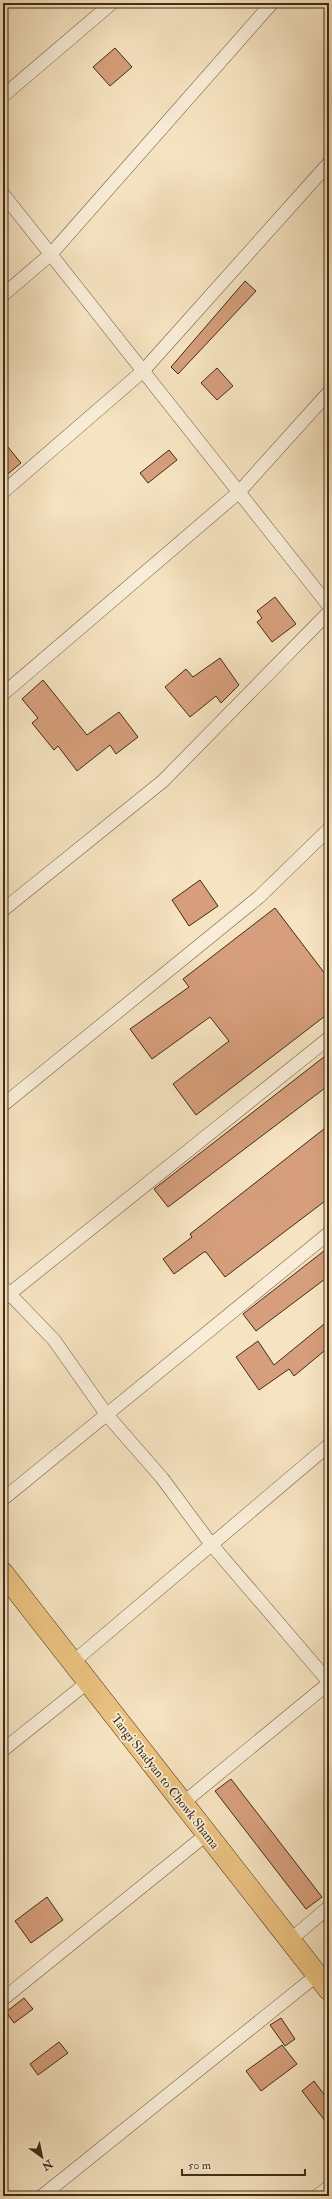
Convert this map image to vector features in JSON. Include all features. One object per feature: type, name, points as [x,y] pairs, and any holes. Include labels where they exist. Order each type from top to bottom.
[{"type":"main road","name":"Tangi Shadyan to Chowk Shama","points":[[3,1573],[323,1982]]},
{"type":"street","points":[[3,96],[112,3]]},
{"type":"street","points":[[3,295],[51,254],[272,3]]},
{"type":"street","points":[[3,492],[143,371],[329,163]]},
{"type":"street","points":[[3,194],[329,606]]},
{"type":"street","points":[[3,694],[239,492],[329,392]]},
{"type":"street","points":[[3,910],[163,781],[329,612]]},
{"type":"street","points":[[3,1105],[259,897],[329,829]]},
{"type":"street","points":[[183,1803],[329,1683],[212,1544],[162,1478],[106,1415],[54,1340],[5,1294],[329,1038]]},
{"type":"street","points":[[3,1499],[329,1233]]},
{"type":"street","points":[[73,1662],[329,1444]]},
{"type":"street","points":[[3,1750],[88,1682]]},
{"type":"street","points":[[3,1999],[207,1834]]},
{"type":"street","points":[[290,1940],[329,1907]]},
{"type":"street","points":[[42,2196],[323,1982]]},
{"type":"street","points":[[318,2196],[329,2187]]},
{"type":"building","points":[[115,48],[132,67],[110,86],[93,67]]},
{"type":"building","points":[[245,281],[256,291],[178,374],[171,367]]},
{"type":"building","points":[[217,368],[233,386],[217,400],[201,383]]},
{"type":"building","points":[[3,441],[21,463],[3,478]]},
{"type":"building","points":[[169,450],[177,460],[148,483],[140,473]]},
{"type":"building","points":[[275,597],[296,624],[272,642],[257,622],[262,618],[257,611]]},
{"type":"building","points":[[220,658],[239,685],[221,703],[216,696],[190,717],[165,687],[186,669],[193,677]]},
{"type":"building","points":[[43,680],[87,735],[119,712],[138,737],[116,754],[110,745],[77,771],[58,746],[54,750],[32,723],[38,718],[22,699]]},
{"type":"building","points":[[200,880],[218,906],[189,926],[172,900]]},
{"type":"building","points":[[275,908],[329,979],[329,1013],[196,1115],[173,1084],[229,1041],[210,1017],[152,1059],[130,1029],[189,987],[183,979]]},
{"type":"building","points":[[329,1053],[329,1085],[168,1207],[154,1189]]},
{"type":"building","points":[[329,1125],[329,1198],[225,1277],[206,1252],[174,1274],[163,1259],[192,1237],[190,1234]]},
{"type":"building","points":[[329,1247],[329,1276],[256,1331],[243,1314]]},
{"type":"building","points":[[329,1320],[329,1347],[294,1376],[289,1369],[259,1390],[236,1357],[258,1341],[274,1365]]},
{"type":"building","points":[[231,1779],[322,1897],[306,1909],[215,1791]]},
{"type":"building","points":[[47,1897],[63,1920],[31,1943],[15,1921]]},
{"type":"building","points":[[24,1998],[33,2009],[14,2023],[6,2012]]},
{"type":"building","points":[[281,2018],[295,2039],[285,2046],[270,2025]]},
{"type":"building","points":[[59,2042],[68,2053],[38,2075],[30,2064]]},
{"type":"building","points":[[282,2045],[297,2064],[261,2091],[246,2071]]},
{"type":"building","points":[[314,2081],[329,2101],[329,2126],[302,2091]]}]
